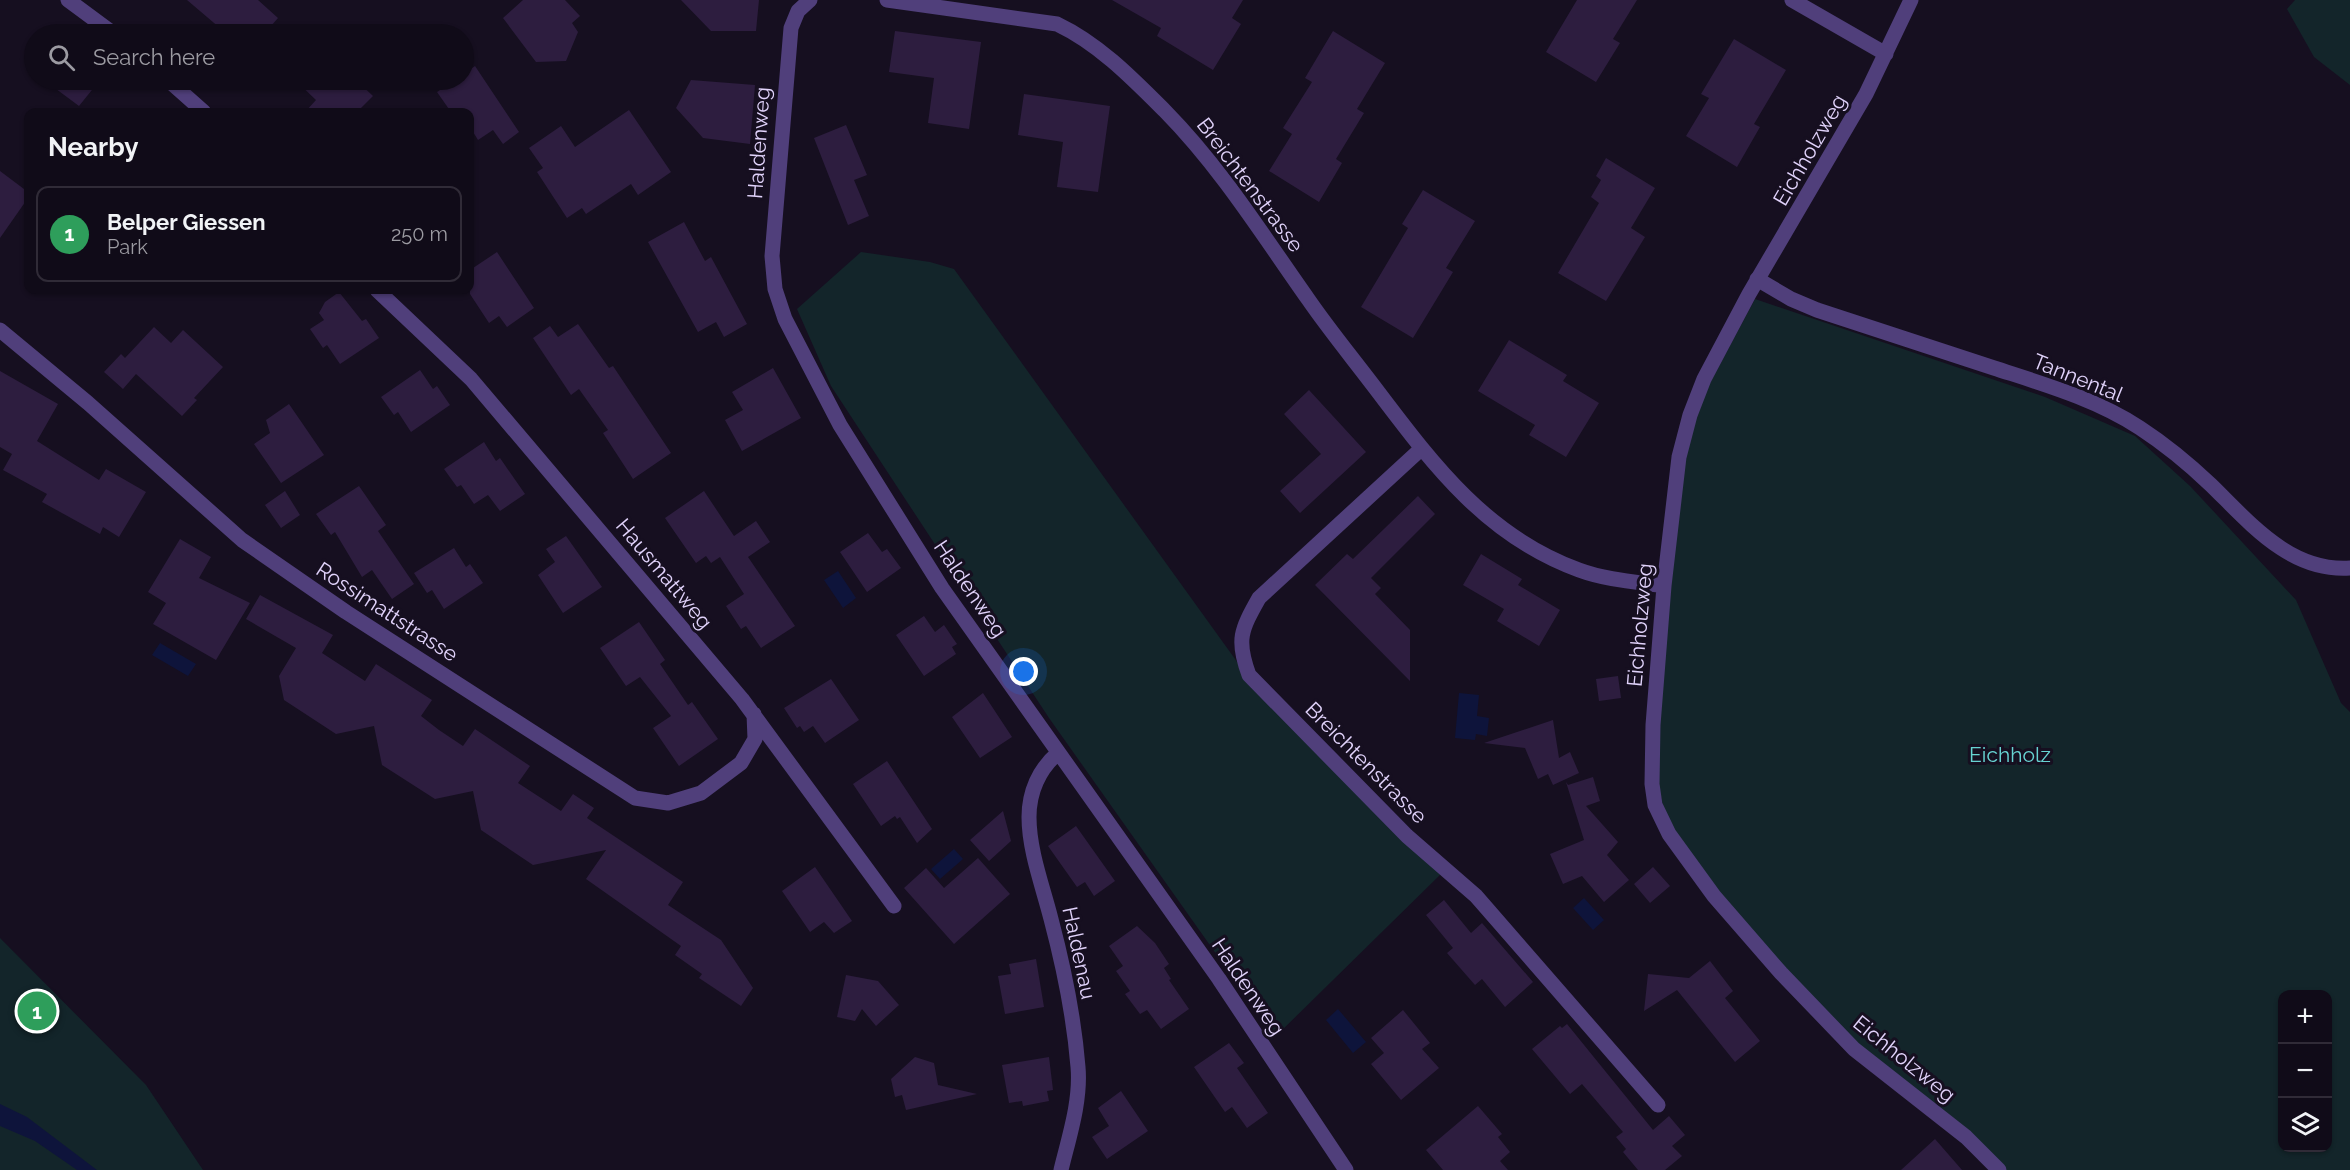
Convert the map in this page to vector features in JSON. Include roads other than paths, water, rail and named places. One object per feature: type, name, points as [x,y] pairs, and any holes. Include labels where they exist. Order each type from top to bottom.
[{"type":"street","points":[[68,0],[100,24]]},
{"type":"street","name":"Haldenweg","points":[[810,0],[798,11],[791,28],[772,256],[775,289],[785,319],[840,425],[942,588],[1219,980],[1346,1170]]},
{"type":"street","name":"Breichtenstrasse","points":[[887,0],[1056,24],[1076,33],[1102,51],[1182,129],[1230,186],[1309,301],[1450,484],[1480,512],[1515,538],[1579,570],[1604,577],[1664,586]]},
{"type":"street","points":[[1792,0],[1886,54]]},
{"type":"street","name":"Eichholzweg","points":[[1911,0],[1886,54],[1835,150],[1757,279],[1704,379],[1690,415],[1679,457],[1664,586],[1651,762],[1655,805],[1669,834],[1714,896],[1781,974],[1854,1050],[1966,1137],[1999,1170]]},
{"type":"street","points":[[179,90],[200,108]]},
{"type":"street","name":"Tannental","points":[[1757,279],[1791,299],[1817,310],[2052,387],[2097,405],[2139,427],[2177,455],[2256,529],[2285,551],[2314,565],[2350,568]]},
{"type":"street","name":"Hausmattweg","points":[[381,294],[471,379],[754,714],[894,906]]},
{"type":"street","name":"Rossimattstrasse","points":[[0,330],[88,403],[242,540],[346,612],[635,798],[668,803],[701,793],[741,763],[755,739],[754,714]]},
{"type":"street","name":"Breichtenstrasse","points":[[1421,449],[1258,598],[1244,624],[1240,651],[1249,675],[1407,836],[1476,896],[1658,1105]]},
{"type":"street","name":"Haldenau","points":[[1058,753],[1048,761],[1038,776],[1031,795],[1029,818],[1032,848],[1067,986],[1078,1068],[1078,1091],[1061,1170]]},
{"type":"place","name":"Belper Giessen","points":[[37,1011]]},
{"type":"park label","name":"Eichholz","points":[[2010,755]]}]
